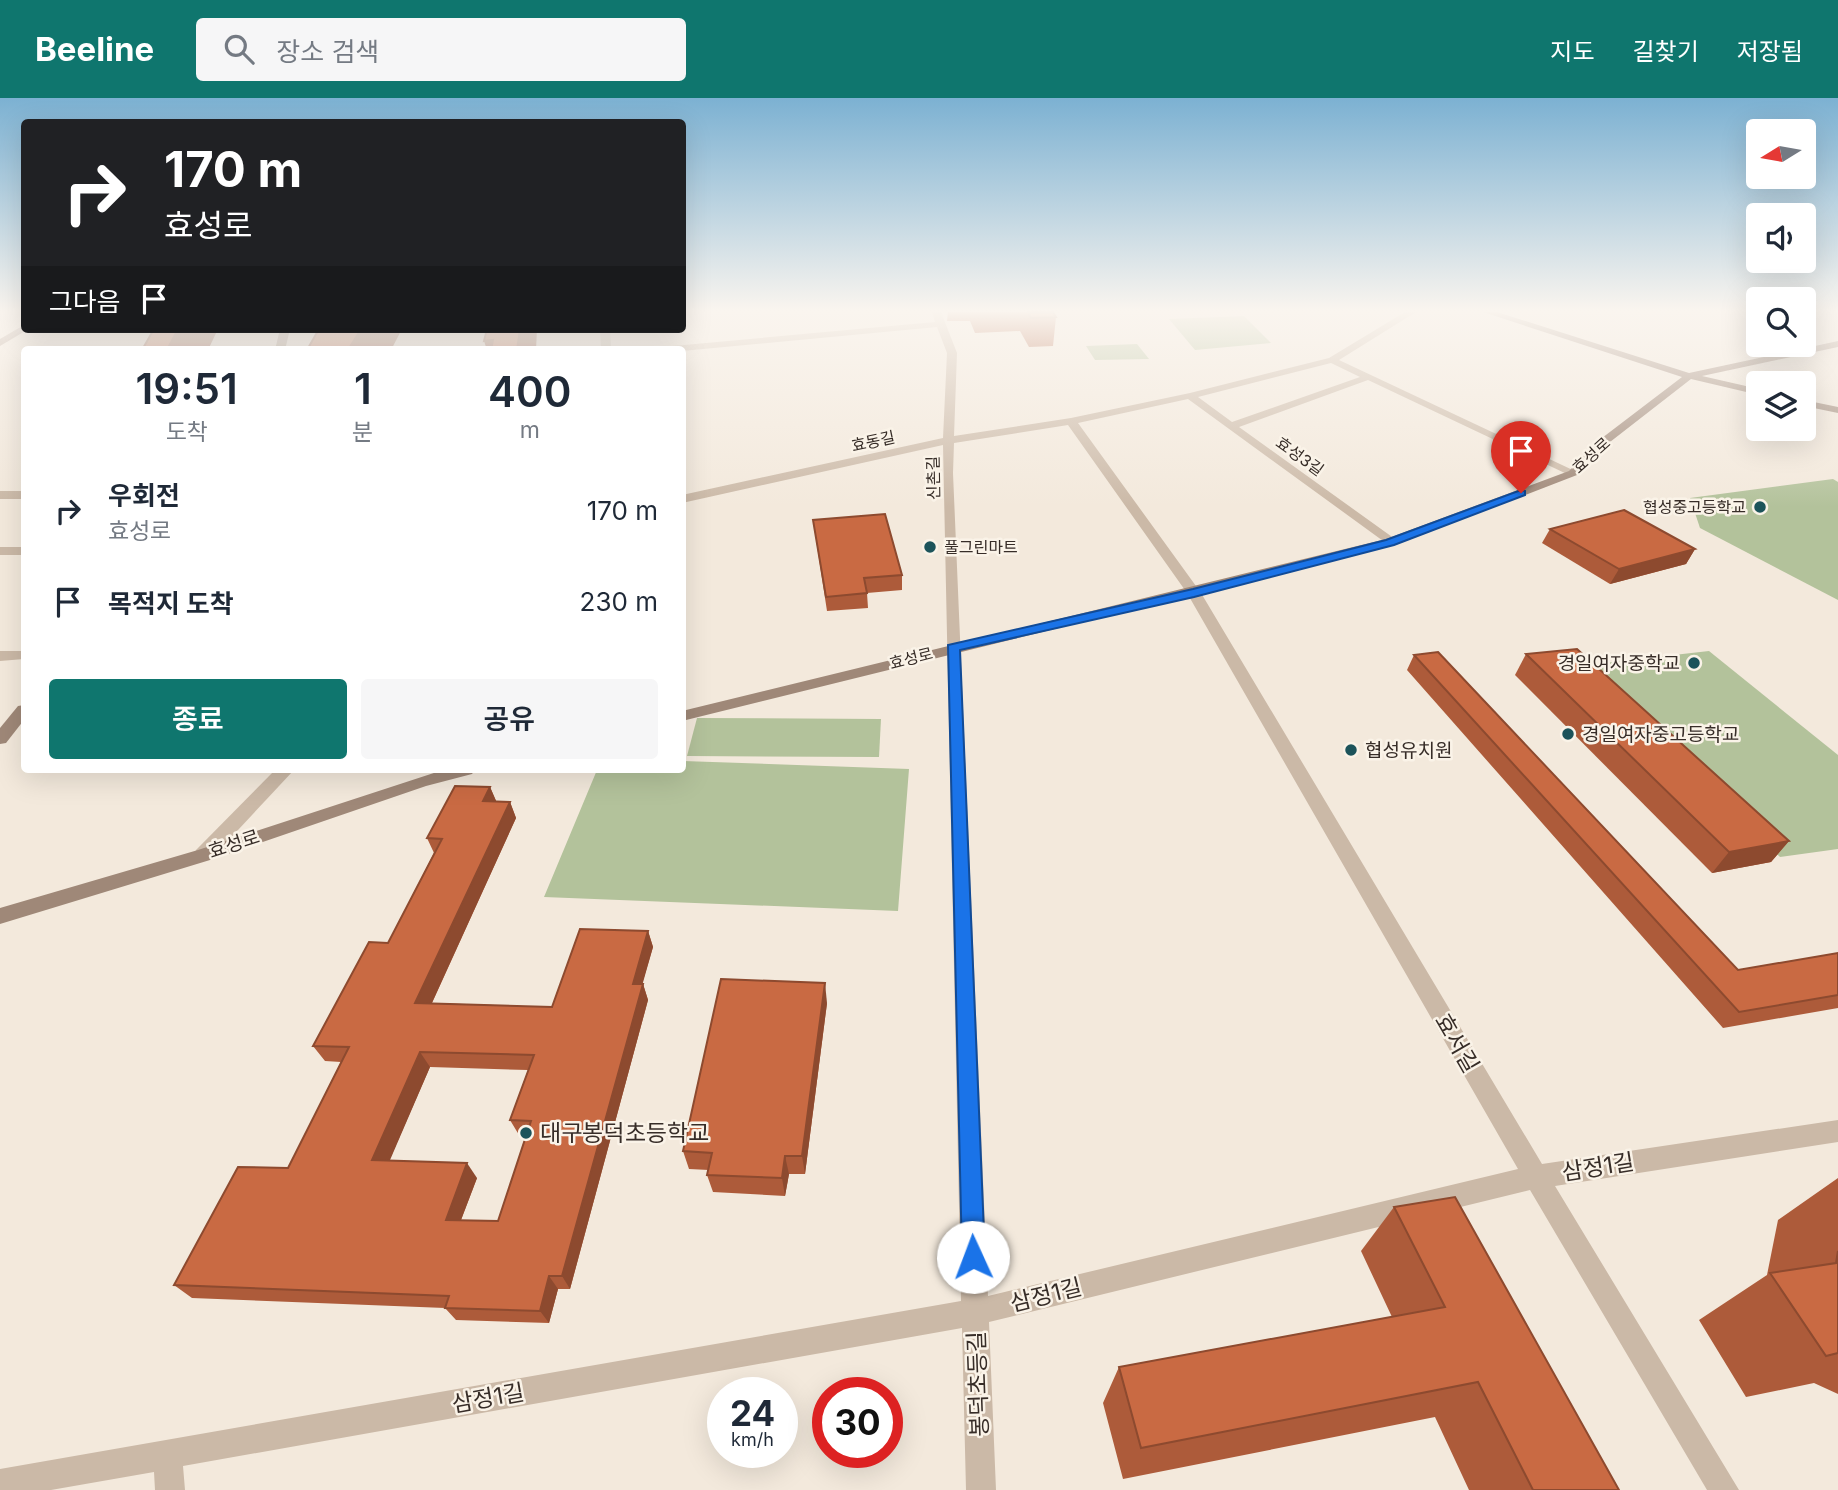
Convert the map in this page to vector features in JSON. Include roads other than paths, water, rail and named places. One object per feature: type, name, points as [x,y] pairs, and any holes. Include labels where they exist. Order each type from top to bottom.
[{"type":"main road","name":"효성로","points":[[686,715],[953,648],[1194,593],[1390,542],[1573,473],[1606,440],[1688,377]]},
{"type":"main road","points":[[1693,377],[1746,389]]},
{"type":"main road","points":[[1816,405],[1838,410]]},
{"type":"main road","points":[[0,738],[21,714]]},
{"type":"main road","name":"효성로","points":[[0,916],[203,855],[422,781],[454,773]]},
{"type":"street","name":"신촌길","points":[[951,377],[947,473],[953,648]]},
{"type":"street","name":"효동길","points":[[686,498],[948,440],[1071,421],[1265,377]]},
{"type":"street","points":[[1231,426],[1368,377],[1573,473]]},
{"type":"street","name":"효성3길","points":[[1190,396],[1390,542]]},
{"type":"street","points":[[1071,421],[1194,593]]},
{"type":"street","points":[[0,495],[21,495]]},
{"type":"street","points":[[0,551],[21,551]]},
{"type":"street","name":"효서길","points":[[1194,593],[1536,1177],[1724,1490]]},
{"type":"street","name":"봉덕초등길","points":[[953,648],[981,1490]]},
{"type":"street","points":[[0,656],[21,655]]},
{"type":"street","points":[[203,855],[282,773]]},
{"type":"street","name":"삼정1길","points":[[0,1484],[975,1312],[1536,1177],[1838,1131]]},
{"type":"street","points":[[167,1454],[170,1490]]},
{"type":"place","name":"협성중고등학교","points":[[1760,507]]},
{"type":"place","name":"풀그린마트","points":[[930,547]]},
{"type":"place","name":"경일여자중학교","points":[[1694,663]]},
{"type":"place","name":"경일여자중고등학교","points":[[1568,734]]},
{"type":"place","name":"협성유치원","points":[[1351,750]]},
{"type":"place","name":"대구봉덕초등학교","points":[[526,1133]]}]
